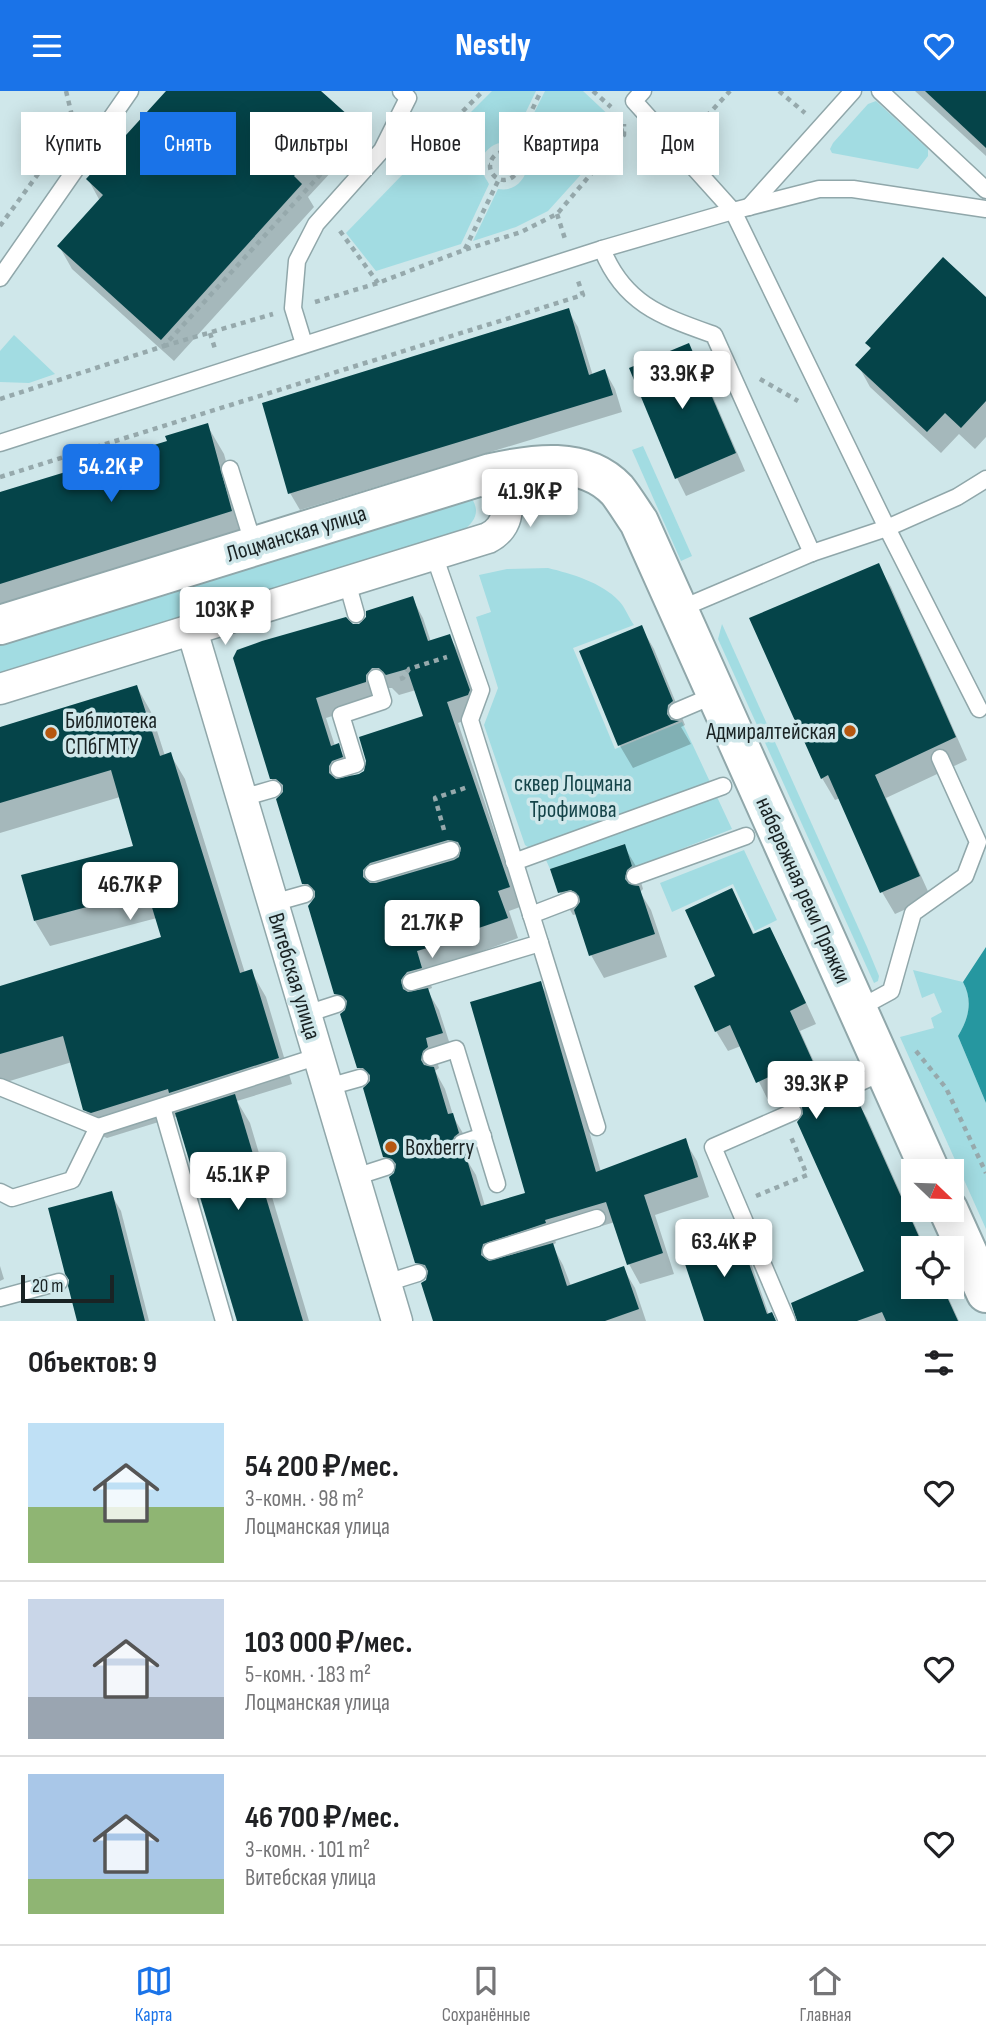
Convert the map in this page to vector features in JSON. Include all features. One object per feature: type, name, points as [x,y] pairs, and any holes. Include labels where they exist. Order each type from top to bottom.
[{"type":"main road","name":"Лоцманская улица","points":[[0,625],[472,479],[530,465],[569,465],[594,473],[616,489],[639,522],[680,609]]},
{"type":"main road","name":"набережная реки Пряжки","points":[[680,609],[856,1010],[868,1079],[922,1159]]},
{"type":"main road","points":[[954,1222],[986,1293]]},
{"type":"street","points":[[0,689],[498,534],[507,518],[503,496],[496,487],[472,479]]},
{"type":"street","name":"Витебская улица","points":[[192,630],[397,1321]]},
{"type":"lane","points":[[0,278],[130,91]]},
{"type":"lane","points":[[304,344],[293,308],[297,261],[316,224],[382,150],[408,97],[401,91]]},
{"type":"lane","points":[[643,91],[634,101],[644,112]]},
{"type":"lane","points":[[741,209],[853,91]]},
{"type":"lane","points":[[880,91],[986,190]]},
{"type":"lane","points":[[705,175],[741,209],[835,421],[979,709]]},
{"type":"lane","points":[[0,443],[602,249],[819,189],[853,189],[986,209]]},
{"type":"lane","points":[[602,249],[611,272],[630,295],[679,323],[714,335],[812,553]]},
{"type":"lane","points":[[230,469],[254,546]]},
{"type":"lane","points":[[680,609],[812,553],[887,529],[957,497],[986,479]]},
{"type":"lane","points":[[434,555],[481,690],[470,720],[597,1127]]},
{"type":"lane","points":[[347,582],[356,614]]},
{"type":"lane","points":[[339,769],[356,764],[341,715],[383,701],[378,683]]},
{"type":"lane","points":[[677,711],[717,694]]},
{"type":"lane","points":[[856,1010],[891,991],[913,913],[965,876],[978,842],[940,758]]},
{"type":"lane","points":[[514,862],[723,786]]},
{"type":"lane","points":[[242,798],[272,789]]},
{"type":"lane","points":[[635,876],[746,836]]},
{"type":"lane","points":[[373,873],[451,850]]},
{"type":"lane","points":[[273,903],[305,894]]},
{"type":"lane","points":[[531,915],[570,900]]},
{"type":"lane","points":[[411,982],[540,943]]},
{"type":"lane","points":[[306,1014],[337,1004]]},
{"type":"lane","points":[[431,1057],[456,1049],[497,1184]]},
{"type":"lane","points":[[0,1087],[98,1127],[319,1056]]},
{"type":"lane","points":[[328,1087],[360,1078]]},
{"type":"lane","points":[[162,1107],[224,1321]]},
{"type":"lane","points":[[787,1321],[713,1147],[788,1114]]},
{"type":"lane","points":[[0,1192],[12,1198],[72,1180],[98,1127]]},
{"type":"lane","points":[[462,1143],[483,1136]]},
{"type":"lane","points":[[355,1177],[386,1167]]},
{"type":"lane","points":[[491,1251],[597,1218]]},
{"type":"lane","points":[[386,1283],[418,1273]]},
{"type":"lane","points":[[0,1298],[59,1282]]},
{"type":"path","points":[[66,91],[71,112]]},
{"type":"path","points":[[463,112],[484,91]]},
{"type":"path","points":[[531,112],[541,91]]},
{"type":"path","points":[[593,91],[614,110]]},
{"type":"path","points":[[710,112],[730,91]]},
{"type":"path","points":[[779,91],[821,126]]},
{"type":"path","points":[[348,223],[339,233],[378,283],[464,250],[521,232],[557,214],[624,135],[624,119]]},
{"type":"path","points":[[0,399],[164,346],[360,131],[386,153]]},
{"type":"path","points":[[499,153],[495,154],[490,165],[491,171],[499,179],[511,178],[514,175]]},
{"type":"path","points":[[485,165],[490,165]]},
{"type":"path","points":[[0,226],[37,175]]},
{"type":"path","points":[[464,250],[499,179]]},
{"type":"path","points":[[0,477],[583,295]]},
{"type":"path","points":[[725,360],[835,421]]},
{"type":"path","points":[[378,683],[403,678],[409,669],[466,651]]},
{"type":"path","points":[[451,850],[435,798],[489,781]]},
{"type":"path","points":[[913,1045],[946,1088],[986,1173]]},
{"type":"path","points":[[738,1203],[807,1175],[788,1114]]},
{"type":"green space","points":[[492,91],[536,91],[526,112],[499,112],[499,144],[485,154],[485,112],[471,112]]},
{"type":"green space","points":[[545,91],[583,91],[605,112],[534,112]]},
{"type":"green space","points":[[876,101],[928,149],[928,156],[918,169],[832,153],[830,149],[833,143],[868,104]]},
{"type":"green space","points":[[402,175],[484,175],[489,184],[461,244],[376,271],[346,233]]},
{"type":"green space","points":[[581,175],[548,211],[516,227],[473,241],[498,189],[514,187],[524,176]]},
{"type":"green space","points":[[14,335],[55,374],[29,383],[0,382],[0,351]]},
{"type":"green space","points":[[643,446],[692,556],[681,561],[632,450]]},
{"type":"green space","points":[[470,496],[476,511],[474,520],[462,531],[0,674],[0,635]]},
{"type":"green space","name":"сквер Лоцмана Трофимова","points":[[548,568],[576,576],[612,594],[621,603],[634,625],[573,648],[615,749],[682,722],[732,829],[633,868],[624,844],[550,869],[546,860],[525,845],[484,725],[498,688],[476,617],[491,612],[479,575],[507,569]]},
{"type":"green space","points":[[722,624],[867,947],[879,976],[874,983],[718,639]]},
{"type":"green space","points":[[744,850],[777,920],[755,931],[733,884],[672,912],[660,883]]},
{"type":"green space","points":[[913,970],[963,982],[968,996],[965,1023],[958,1036],[986,1103],[986,1229],[964,1180],[964,1159],[955,1159],[900,1037],[934,1028],[931,1018],[942,1012],[934,993],[922,998]]},
{"type":"shaded area","points":[[986,947],[986,1103],[958,1036],[965,1023],[969,1003],[963,982]]},
{"type":"building","points":[[166,91],[321,91],[345,112],[250,112],[250,175],[295,175],[302,184],[161,340],[57,246],[103,195],[86,179],[90,175],[126,175],[126,135],[140,120],[140,175],[236,175],[236,112],[147,112]]},
{"type":"building","points":[[925,91],[986,91],[986,148]]},
{"type":"building","points":[[943,257],[986,297],[986,401],[961,428],[945,413],[927,432],[855,365],[871,348],[865,343]]},
{"type":"building","points":[[569,308],[589,375],[605,369],[613,395],[288,494],[262,403]]},
{"type":"building","points":[[689,343],[736,453],[675,479],[629,368]]},
{"type":"building","points":[[208,423],[232,511],[0,584],[0,492],[167,441],[165,436]]},
{"type":"building","name":"Адмиралтейская","points":[[879,563],[956,737],[875,775],[920,876],[880,893],[828,775],[821,779],[749,618]]},
{"type":"building","points":[[413,596],[428,641],[450,634],[470,690],[468,695],[447,702],[510,887],[498,891],[508,918],[470,931],[471,935],[417,951],[422,968],[407,972],[401,980],[403,989],[408,992],[428,988],[443,1033],[426,1038],[428,1047],[423,1051],[421,1060],[424,1065],[434,1067],[448,1114],[453,1113],[459,1133],[454,1137],[452,1146],[456,1151],[465,1153],[481,1206],[525,1193],[470,1002],[541,981],[596,1172],[686,1138],[698,1177],[644,1195],[663,1253],[627,1265],[606,1202],[545,1220],[546,1223],[483,1244],[481,1255],[489,1261],[553,1243],[567,1286],[624,1266],[639,1309],[605,1321],[433,1321],[421,1283],[426,1280],[428,1271],[425,1265],[415,1263],[389,1177],[394,1173],[396,1164],[392,1159],[383,1157],[363,1088],[370,1081],[370,1075],[363,1068],[357,1068],[340,1014],[345,1010],[347,1001],[343,996],[334,994],[308,906],[315,897],[315,891],[308,884],[302,884],[276,799],[283,792],[283,785],[276,779],[270,779],[233,658],[237,650],[346,617],[353,624],[359,624],[366,617],[366,611]],"holes":[[[372,668],[379,668],[386,675],[407,669],[423,716],[359,737],[366,761],[364,771],[336,779],[329,773],[329,766],[332,761],[343,757],[339,743],[331,746],[316,698],[366,682],[366,675]],[[448,840],[458,842],[461,848],[459,857],[454,860],[376,883],[370,883],[363,877],[363,870],[370,863]]]},
{"type":"building","points":[[642,625],[673,701],[668,705],[667,714],[671,720],[679,721],[618,746],[579,651]]},
{"type":"building","points":[[137,685],[160,756],[171,752],[240,973],[252,969],[279,1058],[169,1093],[168,1089],[91,1113],[83,1110],[63,1036],[0,1054],[0,986],[161,937],[147,891],[34,921],[21,875],[133,846],[111,770],[0,803],[0,727]]},
{"type":"building","points":[[625,844],[632,866],[627,870],[625,879],[629,884],[639,886],[655,934],[589,956],[574,910],[580,902],[579,896],[571,890],[558,893],[550,869]]},
{"type":"building","points":[[732,888],[753,934],[770,927],[806,1003],[790,1011],[823,1084],[846,1074],[842,1090],[846,1095],[856,1096],[901,1197],[901,1222],[912,1222],[919,1236],[901,1236],[901,1299],[948,1299],[958,1321],[886,1321],[882,1312],[857,1321],[797,1321],[791,1303],[864,1271],[797,1122],[803,1114],[802,1107],[795,1102],[789,1102],[777,1073],[756,1083],[730,1025],[715,1032],[694,986],[715,976],[685,910]]},
{"type":"building","points":[[235,1094],[303,1321],[237,1321],[175,1113]]},
{"type":"building","points":[[112,1191],[145,1321],[77,1321],[68,1286],[69,1280],[65,1274],[48,1208]]},
{"type":"building","points":[[736,1227],[767,1314],[772,1312],[776,1321],[704,1321],[679,1246]]},
{"type":"place","name":"Адмиралтейская","points":[[850,731]]},
{"type":"place","name":"Библиотека СПбГМТУ","points":[[51,733]]},
{"type":"place","name":"Boxberry","points":[[391,1147]]}]
